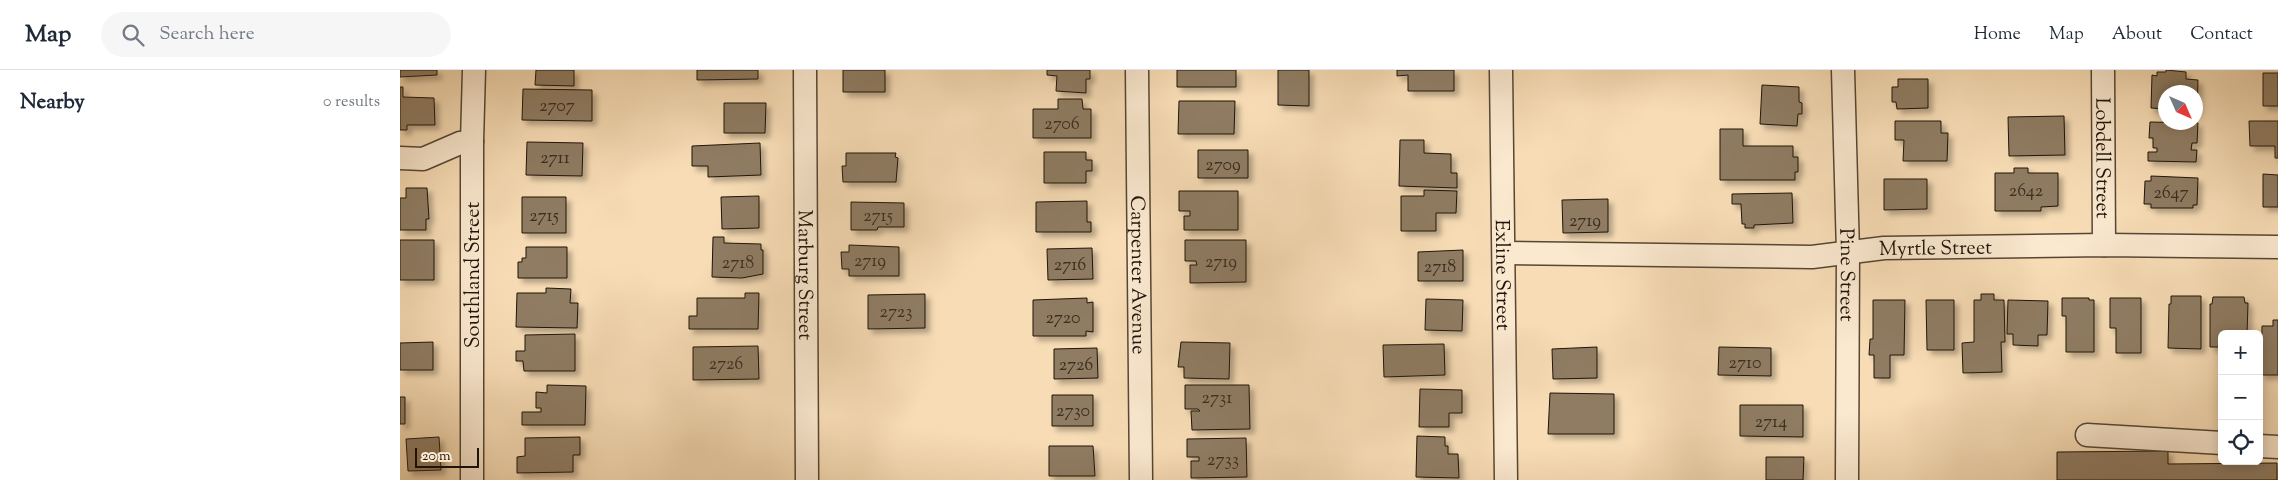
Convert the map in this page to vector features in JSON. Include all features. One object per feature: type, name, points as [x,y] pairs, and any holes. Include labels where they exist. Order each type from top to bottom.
[{"type":"street","name":"Southland Street","points":[[472,480],[472,142],[474,70]]},
{"type":"street","name":"Marburg Street","points":[[805,70],[807,480]]},
{"type":"street","name":"Carpenter Avenue","points":[[1137,70],[1141,480]]},
{"type":"street","name":"Exline Street","points":[[1501,70],[1506,480]]},
{"type":"street","name":"Pine Street","points":[[1843,70],[1848,252],[1847,480]]},
{"type":"street","name":"Lobdell Street","points":[[2104,70],[2104,245]]},
{"type":"street","points":[[400,158],[423,159],[460,143],[472,142]]},
{"type":"street","name":"Myrtle Street","points":[[1504,253],[1812,257],[1884,248],[2104,245],[2278,247]]},
{"type":"street","points":[[2087,435],[2218,443]]},
{"type":"street","points":[[2263,446],[2278,447]]},
{"type":"building","points":[[400,70],[437,70],[437,75],[400,77]]},
{"type":"building","points":[[536,70],[574,70],[574,86],[535,85]]},
{"type":"building","points":[[697,70],[758,70],[758,79],[697,80]]},
{"type":"building","points":[[843,70],[885,70],[885,92],[843,92]]},
{"type":"building","points":[[1047,70],[1090,70],[1090,79],[1086,79],[1086,93],[1056,91],[1057,76],[1047,75]]},
{"type":"building","points":[[1177,70],[1236,70],[1236,87],[1177,87]]},
{"type":"building","points":[[1278,70],[1309,70],[1309,106],[1278,105]]},
{"type":"building","points":[[1397,70],[1454,70],[1454,91],[1408,91],[1408,75],[1397,76]]},
{"type":"building","points":[[2166,70],[2186,72],[2186,79],[2198,80],[2198,85],[2158,85],[2158,108],[2151,108],[2152,75],[2157,76],[2157,72],[2166,72]]},
{"type":"building","points":[[2263,73],[2278,73],[2278,106],[2263,106]]},
{"type":"building","points":[[1898,79],[1928,79],[1928,108],[1897,109],[1896,102],[1892,102],[1892,87],[1898,87]]},
{"type":"building","points":[[1762,85],[1799,87],[1799,102],[1802,103],[1802,114],[1798,114],[1797,126],[1760,124]]},
{"type":"building","points":[[400,87],[403,87],[403,97],[434,98],[435,125],[407,125],[407,130],[400,130]]},
{"type":"building","points":[[523,89],[592,90],[592,121],[522,120]]},
{"type":"building","points":[[1058,99],[1082,99],[1083,109],[1091,109],[1091,138],[1033,138],[1033,109],[1058,109]]},
{"type":"building","points":[[1179,101],[1235,101],[1234,134],[1178,134]]},
{"type":"building","points":[[724,103],[766,103],[765,133],[724,133]]},
{"type":"building","points":[[2064,116],[2065,155],[2009,156],[2008,117]]},
{"type":"building","points":[[1895,121],[1941,121],[1941,133],[1948,133],[1947,161],[1903,161],[1904,140],[1895,140]]},
{"type":"building","points":[[2249,121],[2278,121],[2278,158],[2275,158],[2275,146],[2250,146]]},
{"type":"building","points":[[2150,122],[2158,122],[2158,130],[2198,130],[2197,143],[2192,143],[2191,150],[2197,150],[2196,162],[2148,161],[2148,152],[2157,152],[2157,148],[2153,148],[2153,138],[2149,138]]},
{"type":"building","points":[[1720,129],[1743,129],[1743,146],[1793,146],[1793,157],[1798,157],[1798,172],[1795,172],[1795,180],[1720,180]]},
{"type":"building","points":[[1400,140],[1424,140],[1424,153],[1451,154],[1451,173],[1457,173],[1457,188],[1399,186]]},
{"type":"building","points":[[527,142],[583,143],[582,176],[526,175]]},
{"type":"building","points":[[760,143],[761,175],[708,177],[708,166],[692,166],[692,146]]},
{"type":"building","points":[[1198,150],[1248,150],[1248,178],[1198,178]]},
{"type":"building","points":[[1044,152],[1086,152],[1086,160],[1092,160],[1092,171],[1086,171],[1086,183],[1044,183]]},
{"type":"building","points":[[846,153],[896,153],[895,157],[898,158],[896,182],[843,182],[842,166],[846,166]]},
{"type":"building","points":[[2014,168],[2028,168],[2028,173],[2058,173],[2058,206],[2041,207],[2041,211],[1995,211],[1995,173],[2014,173]]},
{"type":"building","points":[[2263,174],[2278,175],[2278,207],[2263,207]]},
{"type":"building","points":[[2151,176],[2198,178],[2197,205],[2193,205],[2193,208],[2151,208],[2151,204],[2144,204],[2145,181],[2151,181]]},
{"type":"building","points":[[1884,179],[1927,179],[1927,209],[1884,210]]},
{"type":"building","points":[[406,188],[427,188],[429,219],[426,219],[426,230],[400,230],[400,198],[406,198]]},
{"type":"building","points":[[1424,190],[1457,191],[1456,213],[1436,213],[1436,231],[1401,231],[1401,196],[1424,196]]},
{"type":"building","points":[[1179,191],[1238,191],[1238,230],[1184,230],[1184,216],[1190,216],[1190,211],[1179,211]]},
{"type":"building","points":[[1792,193],[1793,223],[1754,225],[1754,228],[1745,228],[1745,224],[1742,224],[1741,204],[1732,204],[1732,194]]},
{"type":"building","points":[[759,196],[759,228],[722,229],[721,197]]},
{"type":"building","points":[[522,197],[566,197],[566,233],[522,233]]},
{"type":"building","points":[[1608,199],[1608,232],[1563,233],[1562,200]]},
{"type":"building","points":[[1087,201],[1087,222],[1091,222],[1091,232],[1036,232],[1036,202]]},
{"type":"building","points":[[851,202],[904,203],[904,227],[851,230]]},
{"type":"building","points":[[713,237],[724,237],[724,243],[761,244],[761,250],[763,250],[763,274],[742,278],[712,277]]},
{"type":"building","points":[[400,240],[434,240],[434,280],[400,280]]},
{"type":"building","points":[[1185,240],[1246,240],[1246,282],[1190,283],[1190,265],[1197,265],[1196,261],[1185,261]]},
{"type":"building","points":[[849,245],[899,247],[899,276],[849,276],[849,269],[842,269],[841,252],[849,252]]},
{"type":"building","points":[[526,247],[567,247],[567,278],[518,278],[518,262],[522,262],[522,258],[526,258]]},
{"type":"building","points":[[1092,248],[1093,279],[1048,280],[1047,249]]},
{"type":"building","points":[[1463,250],[1463,281],[1418,281],[1418,252]]},
{"type":"building","points":[[546,288],[571,289],[570,303],[578,303],[577,328],[516,327],[517,293],[546,293]]},
{"type":"building","points":[[745,293],[759,293],[758,329],[689,329],[689,316],[697,316],[697,298],[745,298]]},
{"type":"building","points":[[925,294],[925,328],[868,329],[868,295]]},
{"type":"building","points":[[1981,294],[1994,294],[1994,300],[2004,300],[2005,342],[2001,342],[2002,372],[1963,373],[1962,343],[1974,342],[1974,300],[1981,300]]},
{"type":"building","points":[[2171,296],[2201,296],[2201,349],[2168,348],[2169,304],[2171,304]]},
{"type":"building","points":[[2213,297],[2244,297],[2245,303],[2248,303],[2247,330],[2218,330],[2218,347],[2210,347],[2210,304],[2212,304]]},
{"type":"building","points":[[1087,298],[1087,303],[1093,302],[1093,332],[1086,331],[1086,336],[1033,336],[1033,300]]},
{"type":"building","points":[[2062,298],[2089,298],[2089,300],[2094,300],[2094,352],[2066,352],[2066,316],[2062,316]]},
{"type":"building","points":[[2110,298],[2141,298],[2141,353],[2116,353],[2116,328],[2110,328]]},
{"type":"building","points":[[1426,299],[1463,300],[1462,331],[1425,330]]},
{"type":"building","points":[[1873,300],[1905,300],[1904,355],[1890,355],[1890,378],[1874,378],[1874,355],[1869,355],[1870,339],[1873,339]]},
{"type":"building","points":[[1926,300],[1954,300],[1954,350],[1927,350]]},
{"type":"building","points":[[2008,300],[2048,301],[2047,335],[2038,335],[2038,346],[2013,345],[2013,334],[2007,334]]},
{"type":"building","points":[[2273,320],[2278,320],[2278,375],[2263,375],[2262,326],[2273,326]]},
{"type":"building","points":[[575,334],[575,371],[524,371],[523,361],[516,361],[516,351],[525,351],[525,335]]},
{"type":"building","points":[[433,342],[433,370],[400,370],[400,343]]},
{"type":"building","points":[[1181,342],[1230,343],[1229,379],[1184,378],[1184,367],[1178,367]]},
{"type":"building","points":[[1444,344],[1445,375],[1384,377],[1383,345]]},
{"type":"building","points":[[758,346],[759,379],[693,380],[693,347]]},
{"type":"building","points":[[1597,347],[1597,378],[1553,379],[1552,349]]},
{"type":"building","points":[[1719,347],[1771,348],[1771,376],[1718,375]]},
{"type":"building","points":[[1097,348],[1098,378],[1054,379],[1054,349]]},
{"type":"building","points":[[547,385],[586,386],[585,425],[522,425],[522,412],[541,412],[541,408],[536,408],[536,392],[547,393]]},
{"type":"building","points":[[1185,385],[1249,385],[1250,429],[1192,430],[1191,411],[1200,411],[1198,409],[1185,409]]},
{"type":"building","points":[[1420,389],[1462,390],[1462,413],[1449,413],[1449,427],[1419,427]]},
{"type":"building","points":[[1550,393],[1614,394],[1614,434],[1548,434]]},
{"type":"building","points":[[1052,395],[1093,395],[1093,426],[1052,426]]},
{"type":"building","points":[[400,397],[405,397],[405,424],[400,424]]},
{"type":"building","points":[[1740,405],[1803,405],[1803,437],[1740,436]]},
{"type":"building","points":[[1417,436],[1445,437],[1445,446],[1448,446],[1448,454],[1458,454],[1459,478],[1416,477]]},
{"type":"building","points":[[439,437],[441,470],[408,471],[406,439]]},
{"type":"building","points":[[580,437],[580,455],[573,455],[573,472],[517,473],[517,457],[525,456],[525,438]]},
{"type":"building","points":[[1246,438],[1247,477],[1191,478],[1191,461],[1199,461],[1199,457],[1187,457],[1187,439]]},
{"type":"building","points":[[1049,446],[1093,446],[1095,476],[1049,476]]},
{"type":"building","points":[[2168,451],[2168,464],[2263,465],[2263,463],[2277,463],[2277,480],[2057,480],[2057,452]]},
{"type":"building","points":[[1766,457],[1804,457],[1803,480],[1766,480]]}]
